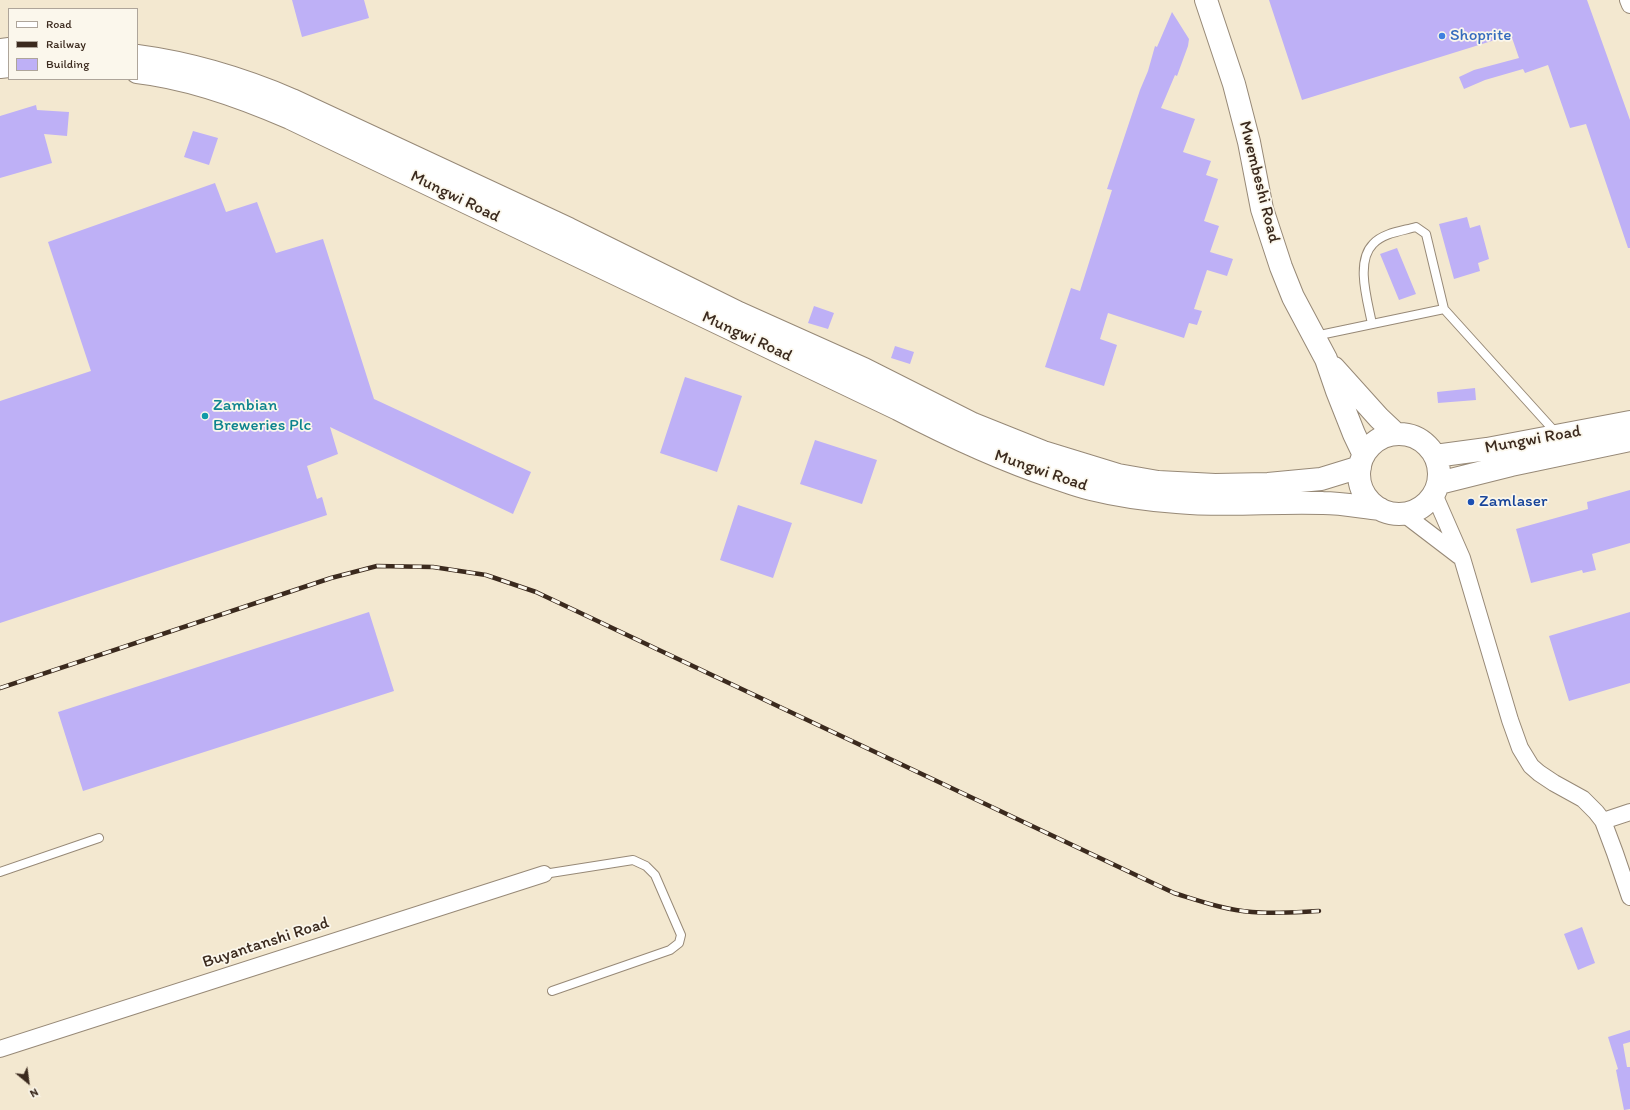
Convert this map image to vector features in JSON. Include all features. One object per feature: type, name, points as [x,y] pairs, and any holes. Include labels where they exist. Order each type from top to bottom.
[{"type":"main road","name":"Mwembeshi Road","points":[[1206,0],[1236,91],[1249,142],[1262,209],[1283,273],[1293,297],[1326,359]]},
{"type":"main road","name":"Mungwi Road","points":[[138,56],[153,58],[224,75],[268,90],[569,229],[734,321],[898,409],[950,436],[995,456],[1090,489],[1132,497],[1178,503],[1321,503],[1380,509]]},
{"type":"main road","name":"Mungwi Road","points":[[138,72],[216,89],[256,103],[734,321],[864,369],[973,424],[1043,452],[1118,475],[1158,482],[1215,485],[1268,484],[1321,479],[1362,461]]},
{"type":"main road","points":[[1326,359],[1354,434],[1362,461]]},
{"type":"main road","points":[[1326,359],[1353,390],[1396,434]]},
{"type":"main road","name":"Mungwi Road","points":[[1435,456],[1487,449],[1630,422]]},
{"type":"main road","points":[[1396,434],[1408,435],[1419,439],[1428,446],[1435,456],[1440,474],[1436,489],[1427,504],[1416,510],[1404,514],[1396,514],[1380,509],[1372,504],[1361,487],[1359,477],[1362,461],[1370,447],[1386,436],[1396,434]]},
{"type":"main road","name":"Mungwi Road","points":[[1436,489],[1511,465],[1630,440]]},
{"type":"street","points":[[1628,0],[1630,5]]},
{"type":"street","points":[[1436,489],[1462,558],[1510,720],[1520,748],[1531,766],[1554,783],[1583,800],[1596,812],[1602,821],[1630,897]]},
{"type":"street","points":[[1404,514],[1439,539],[1462,558]]},
{"type":"street","points":[[1602,821],[1630,812]]},
{"type":"street","name":"Buyantanshi Road","points":[[0,1049],[544,874]]},
{"type":"lane","points":[[1372,324],[1363,270],[1369,250],[1373,243],[1388,235],[1416,227],[1426,234],[1444,310],[1559,436]]},
{"type":"lane","points":[[1314,336],[1444,310]]},
{"type":"lane","points":[[0,872],[99,838]]},
{"type":"lane","points":[[544,874],[633,860],[646,866],[655,875],[680,935],[679,943],[670,950],[552,991]]},
{"type":"building","points":[[292,0],[364,0],[369,18],[302,37]]},
{"type":"building","points":[[1269,0],[1587,0],[1630,120],[1630,248],[1628,248],[1586,124],[1570,128],[1548,65],[1525,73],[1523,69],[1485,80],[1464,89],[1459,77],[1474,70],[1519,58],[1511,35],[1302,100]]},
{"type":"building","points":[[1172,12],[1189,39],[1188,46],[1177,76],[1175,75],[1161,108],[1195,119],[1183,152],[1211,161],[1206,175],[1218,179],[1204,221],[1219,226],[1210,252],[1233,259],[1227,276],[1207,270],[1194,309],[1202,311],[1197,325],[1189,323],[1184,338],[1108,313],[1100,339],[1117,345],[1104,386],[1045,367],[1071,288],[1080,291],[1112,190],[1107,189],[1140,90],[1148,71],[1155,46],[1157,47]]},
{"type":"building","points":[[36,105],[37,110],[69,112],[67,136],[44,134],[52,163],[0,178],[0,116]]},
{"type":"building","points":[[193,131],[218,138],[209,165],[184,157]]},
{"type":"building","name":"Zambian Breweries Plc","points":[[215,183],[226,212],[257,202],[276,253],[323,239],[374,399],[531,472],[513,514],[330,427],[338,454],[307,466],[317,499],[322,497],[327,515],[0,623],[0,401],[91,371],[48,242]]},
{"type":"building","points":[[1467,217],[1470,228],[1480,225],[1489,259],[1478,263],[1480,271],[1454,279],[1439,224]]},
{"type":"building","points":[[1397,248],[1416,294],[1399,300],[1380,254]]},
{"type":"building","points":[[814,306],[834,313],[828,329],[808,323]]},
{"type":"building","points":[[895,346],[914,352],[910,364],[891,358]]},
{"type":"building","points":[[685,377],[742,396],[717,472],[660,453]]},
{"type":"building","points":[[1475,388],[1476,400],[1438,403],[1437,392]]},
{"type":"building","points":[[815,440],[877,460],[862,504],[800,484]]},
{"type":"building","points":[[1630,490],[1630,543],[1592,554],[1596,570],[1583,573],[1582,570],[1531,583],[1516,529],[1588,509],[1587,502]]},
{"type":"building","points":[[738,505],[792,523],[773,578],[720,560]]},
{"type":"building","points":[[369,612],[394,691],[83,791],[58,712]]},
{"type":"building","points":[[1630,612],[1630,683],[1569,701],[1549,636]]},
{"type":"building","points":[[1582,927],[1595,963],[1578,970],[1564,934]]},
{"type":"building","points":[[1630,1030],[1630,1042],[1623,1044],[1627,1067],[1630,1067],[1630,1109],[1624,1110],[1616,1070],[1618,1069],[1608,1037]]},
{"type":"railway","points":[[0,688],[331,578],[377,566],[433,567],[486,575],[536,592],[1174,893],[1213,905],[1242,911],[1269,913],[1319,911]]},
{"type":"place","name":"Shoprite","points":[[1442,36]]},
{"type":"place","name":"Zambian Breweries Plc","points":[[205,416]]},
{"type":"place","name":"Zamlaser","points":[[1471,502]]}]
